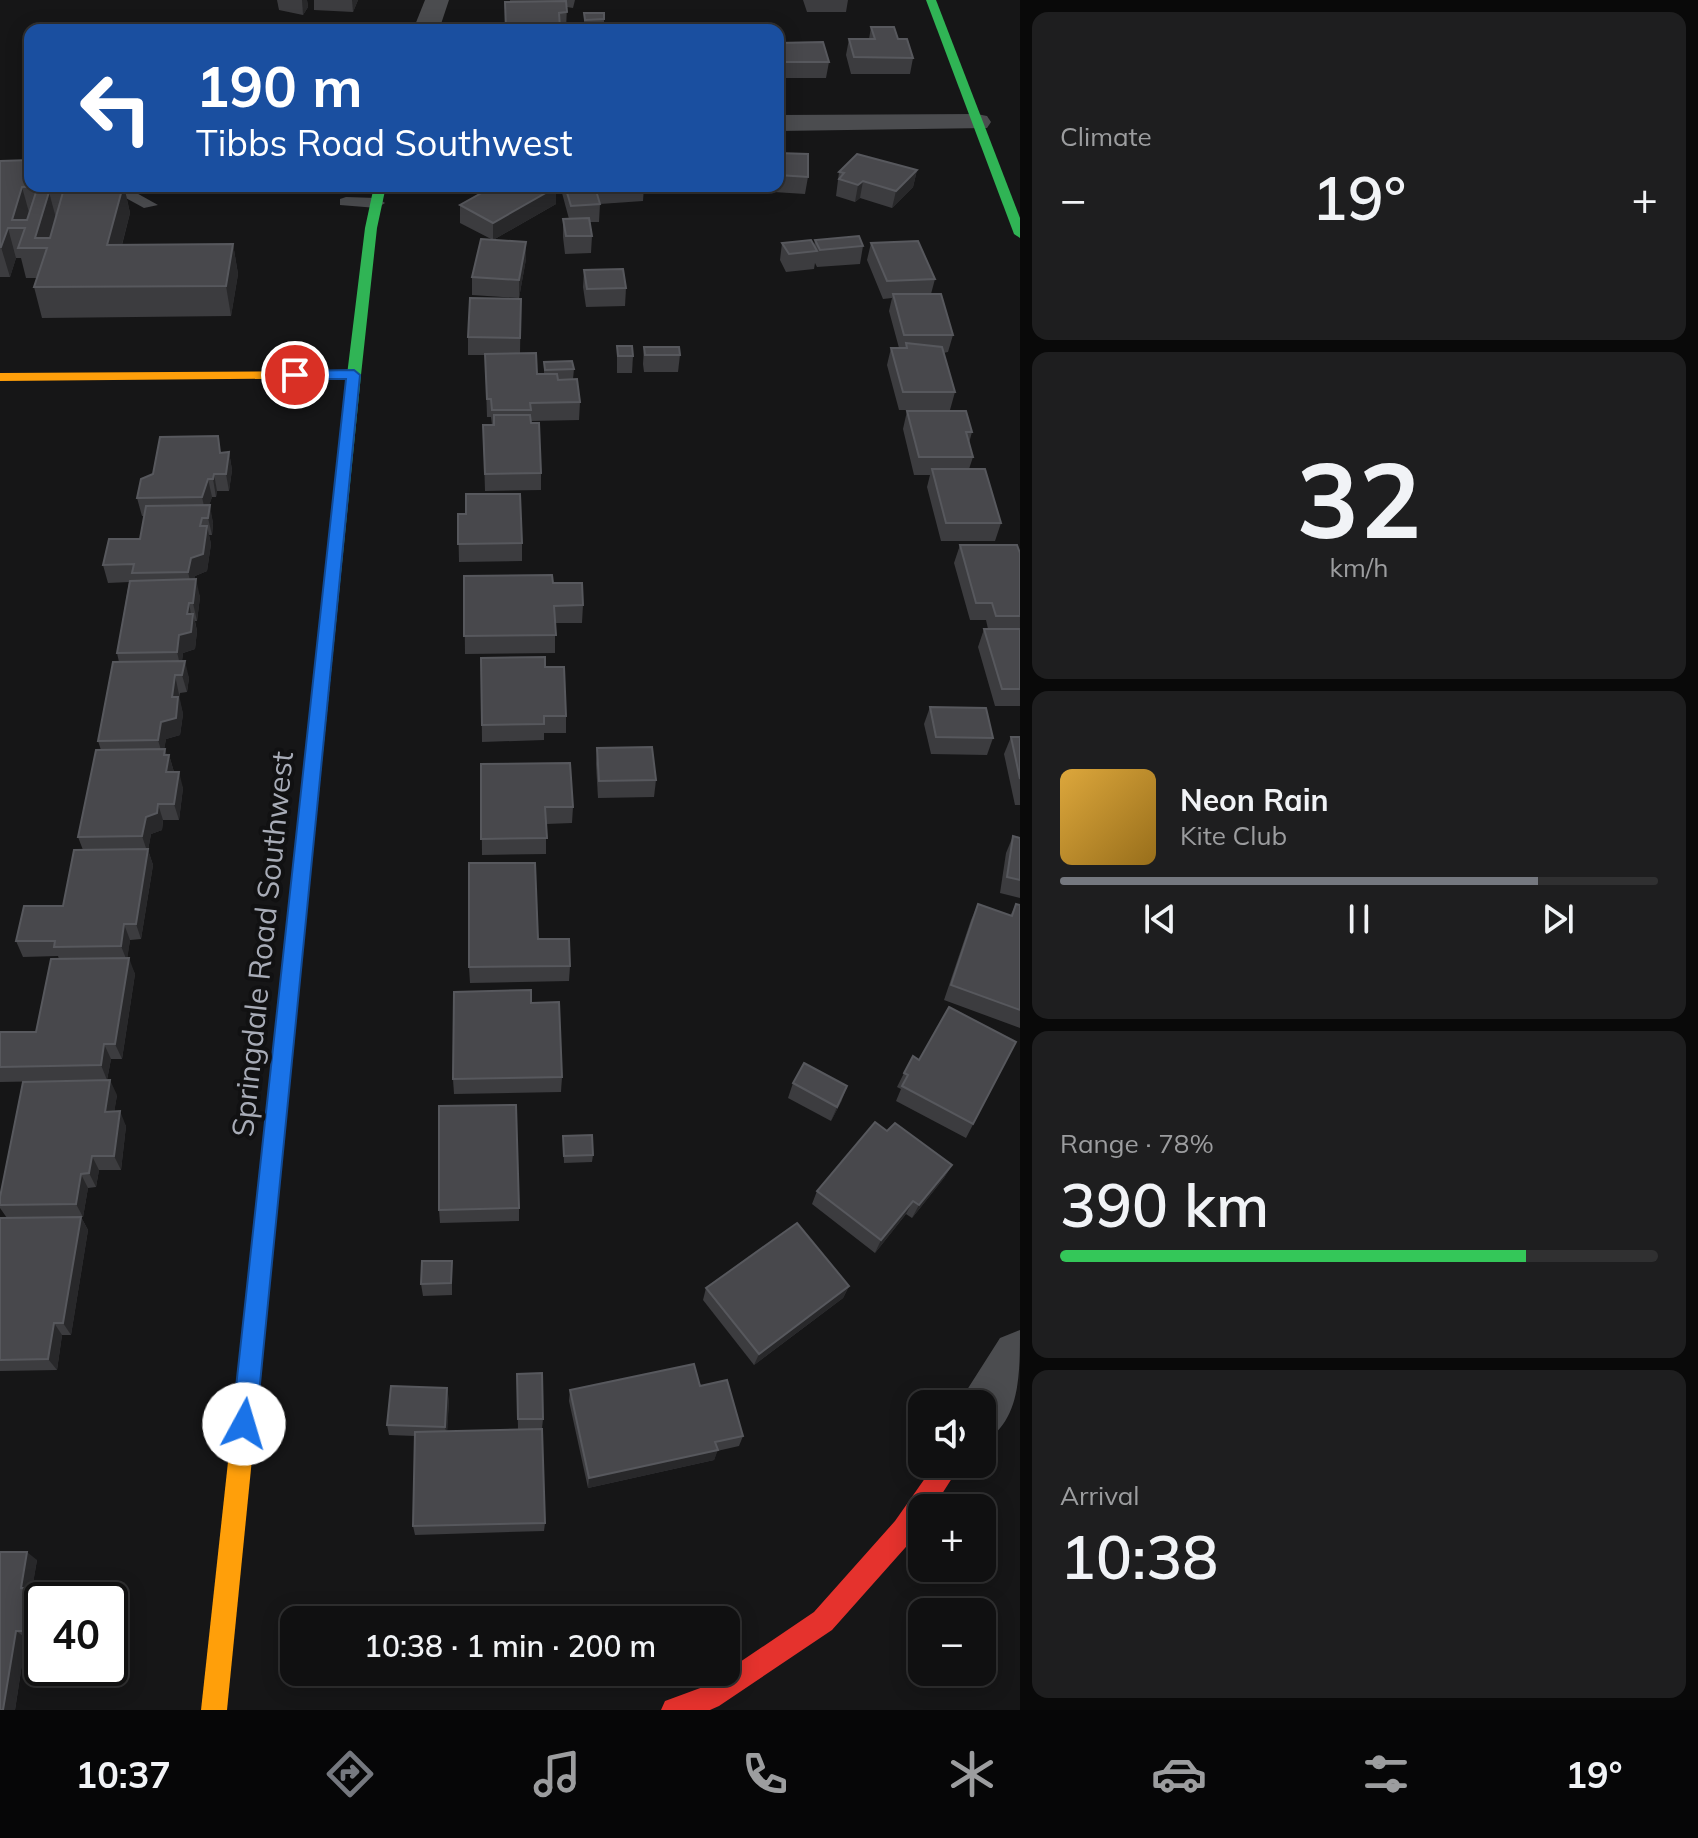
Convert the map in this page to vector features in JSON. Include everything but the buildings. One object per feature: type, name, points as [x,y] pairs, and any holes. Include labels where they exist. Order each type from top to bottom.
[{"type":"street","points":[[428,24],[437,0]]},
{"type":"street","points":[[931,0],[1020,234]]},
{"type":"street","points":[[784,123],[977,122]]},
{"type":"street","name":"Springdale Road Southwest","points":[[214,1710],[354,375],[378,194]]},
{"type":"street","points":[[0,377],[354,375]]},
{"type":"street","points":[[996,1394],[1020,1358]]},
{"type":"street","points":[[674,1710],[710,1697],[823,1621],[904,1530],[939,1478]]},
{"type":"lane","points":[[124,192],[150,205]]},
{"type":"lane","points":[[346,202],[378,194]]},
{"type":"traffic: fast","points":[[931,0],[1020,234]]},
{"type":"traffic: fast","points":[[259,1278],[354,375],[371,228],[379,192]]},
{"type":"traffic: slow","points":[[0,377],[354,375]]},
{"type":"traffic: slow","points":[[214,1710],[259,1278]]},
{"type":"traffic: jam","points":[[674,1710],[710,1697],[823,1621],[904,1530],[939,1478]]},
{"type":"route","points":[[244,1424],[354,375],[295,375]]}]
